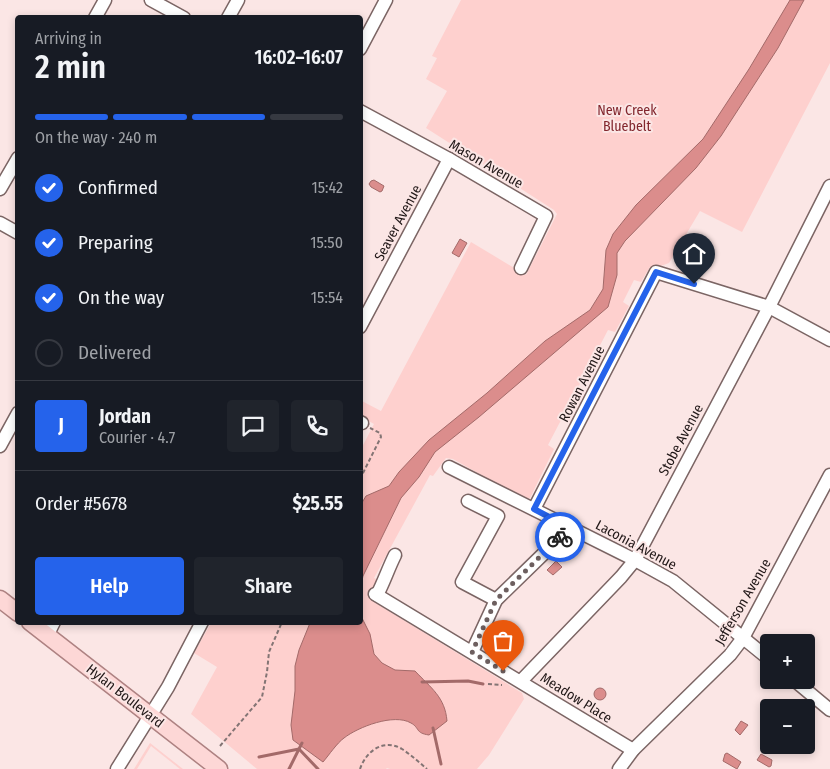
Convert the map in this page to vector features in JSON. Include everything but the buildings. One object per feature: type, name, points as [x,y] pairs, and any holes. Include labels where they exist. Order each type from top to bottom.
[{"type":"main road","points":[[0,599],[15,611]]},
{"type":"main road","name":"Hylan Boulevard","points":[[50,629],[150,716],[219,769]]},
{"type":"street","points":[[97,15],[105,0]]},
{"type":"street","points":[[151,0],[178,15]]},
{"type":"street","points":[[230,15],[238,0]]},
{"type":"street","points":[[363,43],[386,0]]},
{"type":"street","name":"Mason Avenue","points":[[363,113],[449,159],[546,216],[521,268]]},
{"type":"street","name":"Seaver Avenue","points":[[363,321],[449,159]]},
{"type":"street","points":[[0,189],[15,163]]},
{"type":"street","name":"Stobe Avenue","points":[[521,681],[622,577],[634,560],[769,307],[830,186]]},
{"type":"street","points":[[0,223],[15,231]]},
{"type":"street","name":"Rowan Avenue","points":[[534,509],[656,272],[769,307]]},
{"type":"street","points":[[769,307],[830,340]]},
{"type":"street","points":[[0,446],[15,418]]},
{"type":"street","name":"Laconia Avenue","points":[[449,467],[673,581],[760,652]]},
{"type":"street","name":"Jefferson Avenue","points":[[618,769],[633,750],[730,655],[743,638],[830,475]]},
{"type":"street","points":[[468,501],[498,516],[462,582],[496,600]]},
{"type":"street","points":[[472,652],[496,600],[570,528]]},
{"type":"street","name":"Meadow Place","points":[[394,555],[386,572],[386,577],[376,595],[633,750]]},
{"type":"street","points":[[117,769],[168,686],[200,625]]},
{"type":"street","points":[[805,689],[830,710]]},
{"type":"path","points":[[363,424],[380,433],[381,437],[363,473]]},
{"type":"path","points":[[220,746],[262,696],[269,652],[281,625]]},
{"type":"path","points":[[360,769],[372,750],[377,747],[393,746],[407,753],[427,769]]},
{"type":"green space","name":"New Creek Bluebelt","points":[[461,0],[830,0],[830,63],[742,232],[700,211],[669,263],[655,268],[650,267],[641,282],[634,280],[623,302],[629,306],[615,332],[608,330],[548,445],[554,449],[530,498],[520,497],[453,459],[446,458],[433,476],[430,475],[374,578],[380,581],[371,596],[374,602],[522,693],[524,699],[489,755],[477,769],[257,769],[191,714],[217,667],[194,653],[210,625],[363,625],[363,445],[374,424],[363,418],[363,402],[381,411],[471,242],[526,275],[557,214],[554,210],[426,128],[447,91],[426,79],[437,58],[432,56]]},
{"type":"green space","points":[[150,743],[183,769],[180,769],[151,746],[137,769],[134,769]]},
{"type":"shaded area","points":[[790,0],[804,0],[778,48],[721,136],[696,168],[625,241],[617,253],[617,275],[608,307],[435,452],[419,477],[401,498],[363,576],[363,501],[366,496],[389,486],[399,472],[429,440],[487,393],[545,341],[590,310],[603,289],[606,250],[613,234],[636,205],[703,139],[749,69]]},
{"type":"shaded area","points":[[374,180],[384,186],[382,191],[380,192],[371,187],[369,184]]},
{"type":"shaded area","points":[[460,239],[467,243],[459,257],[452,253]]},
{"type":"shaded area","points":[[556,561],[562,567],[553,575],[547,570]]},
{"type":"shaded area","points":[[363,620],[370,634],[374,654],[382,663],[395,670],[415,671],[440,699],[447,721],[429,735],[420,732],[414,725],[404,720],[386,720],[376,723],[344,738],[323,762],[293,740],[291,725],[295,691],[295,666],[309,625],[363,625]]},
{"type":"shaded area","points":[[598,688],[602,688],[606,694],[602,700],[598,700],[594,696],[594,692]]},
{"type":"shaded area","points":[[741,721],[748,725],[740,735],[735,730]]},
{"type":"shaded area","points":[[727,753],[741,762],[737,769],[723,761]]},
{"type":"shaded area","points":[[761,754],[772,760],[771,766],[769,767],[757,760]]},
{"type":"waterway","points":[[422,682],[468,681],[483,684]]},
{"type":"waterway","points":[[433,728],[441,764]]},
{"type":"waterway","points":[[289,769],[302,743]]},
{"type":"waterway","points":[[259,757],[299,749],[318,769]]},
{"type":"way so far","points":[[503,671],[472,652],[496,600],[560,537]]},
{"type":"route","points":[[560,537],[570,528],[534,509],[656,272],[694,284]]}]
